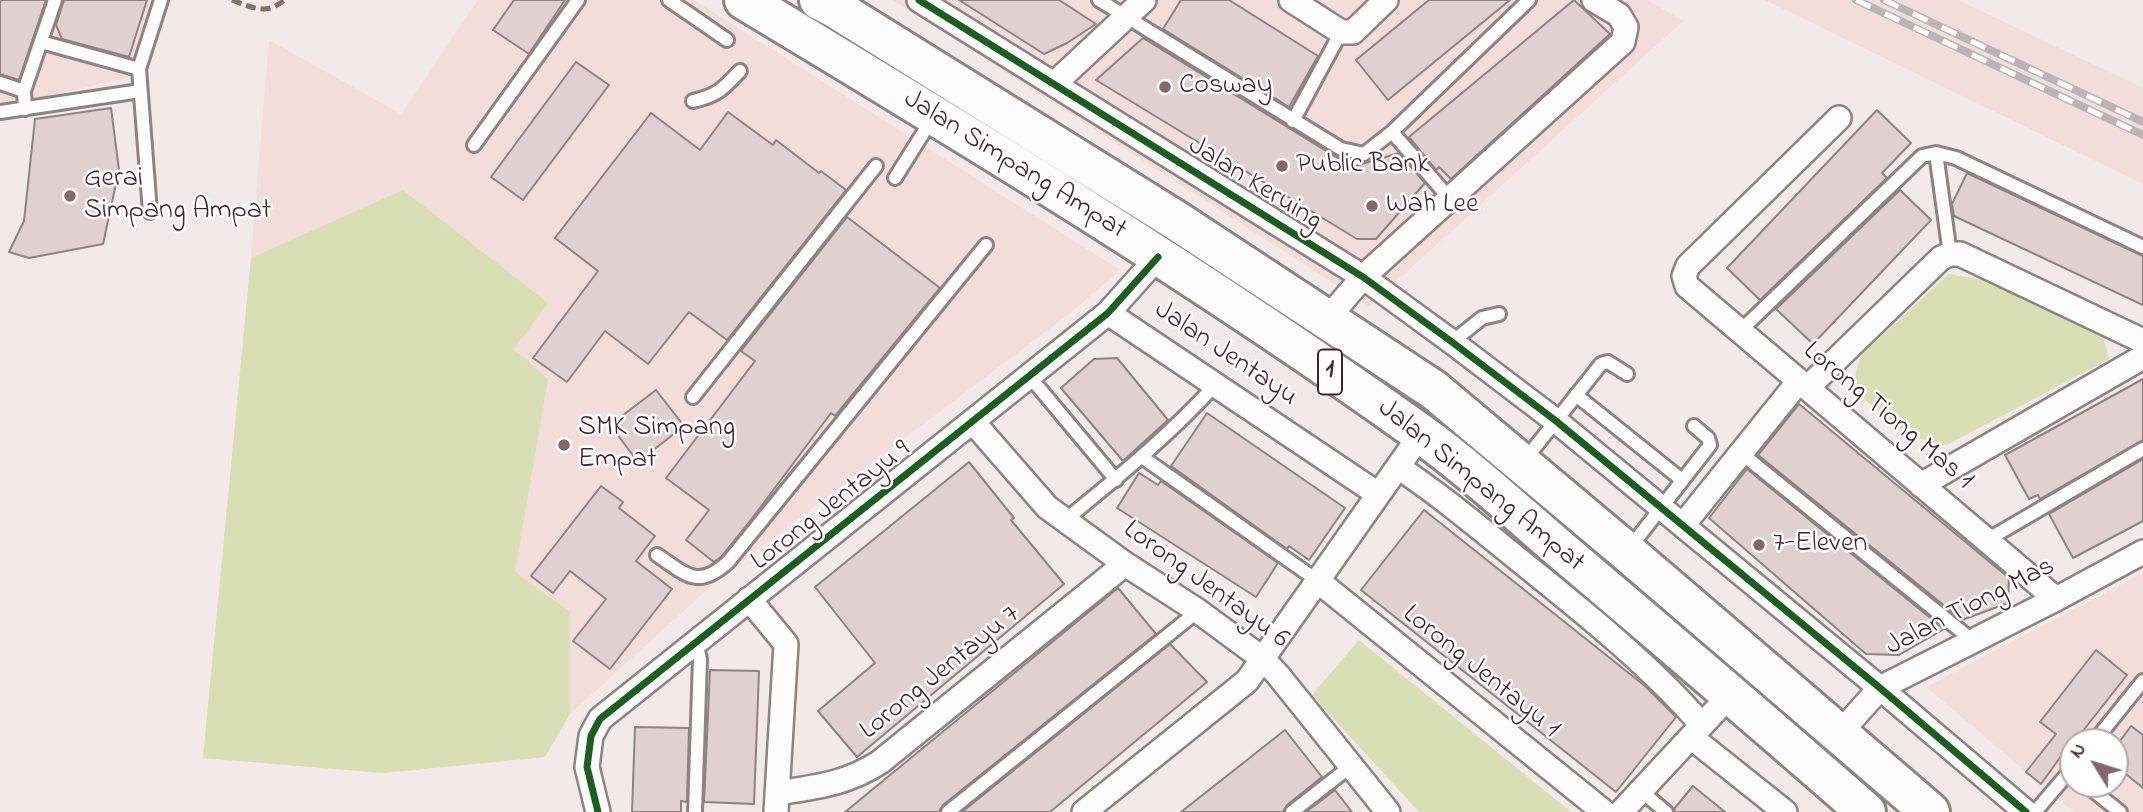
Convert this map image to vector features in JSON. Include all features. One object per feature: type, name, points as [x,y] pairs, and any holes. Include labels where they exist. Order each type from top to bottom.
[{"type":"highway","name":"Jalan Simpang Ampat","points":[[744,0],[935,114],[1158,257],[1420,434],[1467,470],[1867,812]]},
{"type":"highway","name":"Jalan Simpang Ampat","points":[[819,0],[1166,214],[1434,390],[1930,812]]},
{"type":"street","name":"Jalan Keruing","points":[[919,0],[1363,277],[1452,342],[1556,421],[2026,812]]},
{"type":"street","points":[[1054,85],[1144,0]]},
{"type":"street","points":[[1291,0],[1341,32],[1353,32],[1386,0]]},
{"type":"street","points":[[1327,319],[1363,277],[1623,41],[1626,26],[1619,15],[1594,0]]},
{"type":"street","name":"Lorong Tiong Mas 1","points":[[1839,118],[1688,266],[1684,276],[1687,286],[2056,599]]},
{"type":"street","points":[[1683,525],[1741,453],[1803,384],[1941,258],[1950,254],[1960,254],[2143,341]]},
{"type":"street","name":"Lorong Jentayu 9","points":[[598,812],[587,767],[591,736],[600,719],[1108,313],[1158,257]]},
{"type":"street","name":"Jalan Jentayu","points":[[1108,313],[1378,494]]},
{"type":"street","points":[[1921,485],[2143,357]]},
{"type":"street","name":"Lorong Jentayu 6","points":[[974,422],[1047,508],[1263,659],[1388,812]]},
{"type":"street","points":[[1084,812],[1247,681],[1420,434]]},
{"type":"street","points":[[1398,467],[1431,489],[1561,594],[1674,692],[1697,731],[1786,812]]},
{"type":"street","name":"Jalan Tiong Mas","points":[[1839,734],[1880,688],[2143,552]]},
{"type":"street","name":"Lorong Jentayu 7","points":[[777,802],[862,774],[880,762],[1125,564]]},
{"type":"street","name":"Lorong Jentayu 1","points":[[1318,581],[1604,812]]},
{"type":"street","points":[[749,599],[786,644],[777,802]]},
{"type":"street","points":[[1621,812],[1731,694]]},
{"type":"lane","points":[[25,109],[24,91],[55,0]]},
{"type":"lane","points":[[150,212],[139,69],[161,0]]},
{"type":"lane","points":[[474,145],[578,0]]},
{"type":"lane","points":[[669,0],[727,40]]},
{"type":"lane","points":[[1099,0],[1341,149],[1364,154],[1392,132],[1529,0]]},
{"type":"lane","points":[[1293,121],[1341,32]]},
{"type":"lane","points":[[41,42],[139,69]]},
{"type":"lane","points":[[693,101],[712,97],[740,71]]},
{"type":"lane","points":[[0,83],[24,91]]},
{"type":"lane","points":[[0,112],[140,91]]},
{"type":"lane","points":[[895,178],[935,114]]},
{"type":"lane","points":[[1392,132],[1450,199]]},
{"type":"lane","points":[[1936,153],[1950,254]]},
{"type":"lane","points":[[1740,331],[1922,156],[1936,153],[1956,158],[2143,247]]},
{"type":"lane","points":[[693,397],[876,166]]},
{"type":"lane","points":[[657,555],[692,577],[707,578],[728,562],[986,245]]},
{"type":"lane","points":[[1452,342],[1482,318],[1499,314]]},
{"type":"lane","points":[[1522,464],[1601,364],[1608,362],[1626,374]]},
{"type":"lane","points":[[1030,377],[1116,480]]},
{"type":"lane","points":[[1064,521],[1142,457],[1216,384]]},
{"type":"lane","points":[[1576,395],[1682,480]]},
{"type":"lane","points":[[1627,552],[1710,445],[1708,438],[1694,426]]},
{"type":"lane","points":[[1987,540],[2143,449]]},
{"type":"lane","points":[[1741,453],[1972,640]]},
{"type":"lane","points":[[1142,457],[1318,581]]},
{"type":"lane","points":[[948,812],[1198,611]]},
{"type":"lane","points":[[691,647],[698,651],[700,659],[695,812]]},
{"type":"lane","points":[[2105,728],[2143,681]]},
{"type":"lane","points":[[1292,812],[1351,766]]},
{"type":"lane","points":[[2035,812],[2059,785]]},
{"type":"lane","points":[[1641,791],[1666,812]]},
{"type":"lane","points":[[2102,798],[2120,812]]},
{"type":"shaded area","points":[[0,0],[174,0],[166,5],[142,74],[0,108]]},
{"type":"shaded area","name":"SMK Simpang Empat","points":[[478,0],[694,0],[1120,270],[1070,313],[720,578],[570,714],[545,757],[383,773],[203,758],[269,40],[401,114]]},
{"type":"shaded area","points":[[893,0],[1648,0],[1683,21],[1369,306]]},
{"type":"shaded area","points":[[1765,0],[1958,0],[2143,88],[2143,184]]},
{"type":"shaded area","points":[[2143,573],[2143,812],[2074,812],[1926,687]]},
{"type":"green space","points":[[403,190],[548,303],[514,349],[548,379],[515,572],[570,612],[570,714],[545,757],[383,773],[203,758],[251,258]]},
{"type":"green space","points":[[1949,274],[1983,280],[2103,337],[2109,359],[1947,445],[1908,436],[1851,388],[1861,355]]},
{"type":"green space","points":[[1359,640],[1571,812],[1419,812],[1312,695]]},
{"type":"building","points":[[0,0],[46,0],[19,80],[0,74]]},
{"type":"building","points":[[64,0],[147,0],[129,57],[62,39],[56,25]]},
{"type":"building","points":[[514,0],[565,0],[529,54],[493,30]]},
{"type":"building","points":[[959,0],[1059,0],[1096,24],[1044,54]]},
{"type":"building","points":[[1181,0],[1229,0],[1318,56],[1289,107],[1163,29]]},
{"type":"building","points":[[1429,0],[1510,0],[1388,100],[1356,60]]},
{"type":"building","points":[[1574,0],[1610,34],[1451,179],[1439,167],[1436,170],[1409,137]]},
{"type":"building","points":[[1143,38],[1352,167],[1399,153],[1425,183],[1376,239],[1357,239],[1096,80]]},
{"type":"building","points":[[576,62],[609,85],[523,200],[491,177]]},
{"type":"building","name":"Gerai Simpang Ampat","points":[[111,108],[119,170],[103,244],[29,258],[9,252],[24,221],[35,119]]},
{"type":"building","points":[[1877,110],[1911,143],[1882,173],[1887,178],[1760,300],[1727,268]]},
{"type":"building","points":[[728,112],[773,145],[776,140],[846,190],[727,340],[689,312],[648,364],[605,331],[567,382],[533,358],[598,271],[555,238],[651,113],[700,150]]},
{"type":"building","points":[[1967,173],[2143,256],[2143,305],[1954,216],[1952,204]]},
{"type":"building","points":[[1900,190],[1931,220],[1813,344],[1776,309]]},
{"type":"building","points":[[847,217],[940,288],[835,416],[831,413],[747,525],[714,562],[686,540],[709,510],[666,478],[755,361],[741,351]]},
{"type":"building","points":[[1117,358],[1168,420],[1123,461],[1061,388],[1094,359]]},
{"type":"building","points":[[2143,379],[2143,440],[2040,499],[2038,495],[2029,499],[2005,455]]},
{"type":"building","points":[[656,390],[684,426],[638,462],[610,425]]},
{"type":"building","points":[[1799,404],[2009,578],[2008,603],[1962,620],[1758,455]]},
{"type":"building","points":[[1207,413],[1345,508],[1309,560],[1289,546],[1287,549],[1171,466]]},
{"type":"building","points":[[2143,459],[2143,521],[2073,558],[2049,514]]},
{"type":"building","points":[[969,462],[1014,518],[1011,520],[1064,584],[857,757],[818,711],[875,663],[815,587]]},
{"type":"building","points":[[1747,469],[1944,629],[1899,655],[1866,654],[1709,518]]},
{"type":"building","points":[[1139,473],[1158,485],[1161,481],[1278,563],[1256,597],[1117,508]]},
{"type":"building","points":[[601,486],[623,502],[619,508],[655,536],[636,561],[672,589],[610,669],[573,641],[606,599],[570,571],[553,593],[531,576]]},
{"type":"building","points":[[1424,510],[1645,686],[1676,717],[1616,792],[1361,590]]},
{"type":"building","points":[[1118,588],[1156,634],[943,805],[939,812],[845,812]]},
{"type":"building","points":[[1170,644],[1207,682],[1050,812],[962,812]]},
{"type":"building","points":[[2096,650],[2127,675],[2085,728],[2059,728],[2059,759],[2041,784],[2026,772],[2056,734],[2040,722]]},
{"type":"building","points":[[710,670],[759,671],[754,804],[704,802]]},
{"type":"building","points":[[2131,726],[2143,735],[2143,788],[2129,776]]},
{"type":"building","points":[[635,727],[689,728],[687,802],[681,801],[681,812],[632,812]]},
{"type":"building","points":[[1285,730],[1322,777],[1287,805],[1283,812],[1181,812]]},
{"type":"building","points":[[1693,786],[1725,812],[1675,812],[1674,809]]},
{"type":"building","points":[[1335,790],[1352,812],[1306,812]]},
{"type":"railway","points":[[1856,0],[2143,135]]},
{"type":"railway","points":[[1884,0],[2143,122]]},
{"type":"marked path","points":[[232,0],[259,9],[271,8],[284,0]]},
{"type":"cycle path","points":[[919,0],[1363,277],[1452,342],[1556,421],[2026,812]]},
{"type":"cycle path","points":[[598,812],[587,767],[591,736],[600,719],[1108,313],[1158,257]]},
{"type":"place","name":"Cosway","points":[[1165,87]]},
{"type":"place","name":"Public Bank","points":[[1282,166]]},
{"type":"place","name":"Gerai Simpang Ampat","points":[[70,196]]},
{"type":"place","name":"Wah Lee","points":[[1372,206]]},
{"type":"place","name":"SMK Simpang Empat","points":[[564,445]]},
{"type":"place","name":"7-Eleven","points":[[1759,545]]}]
